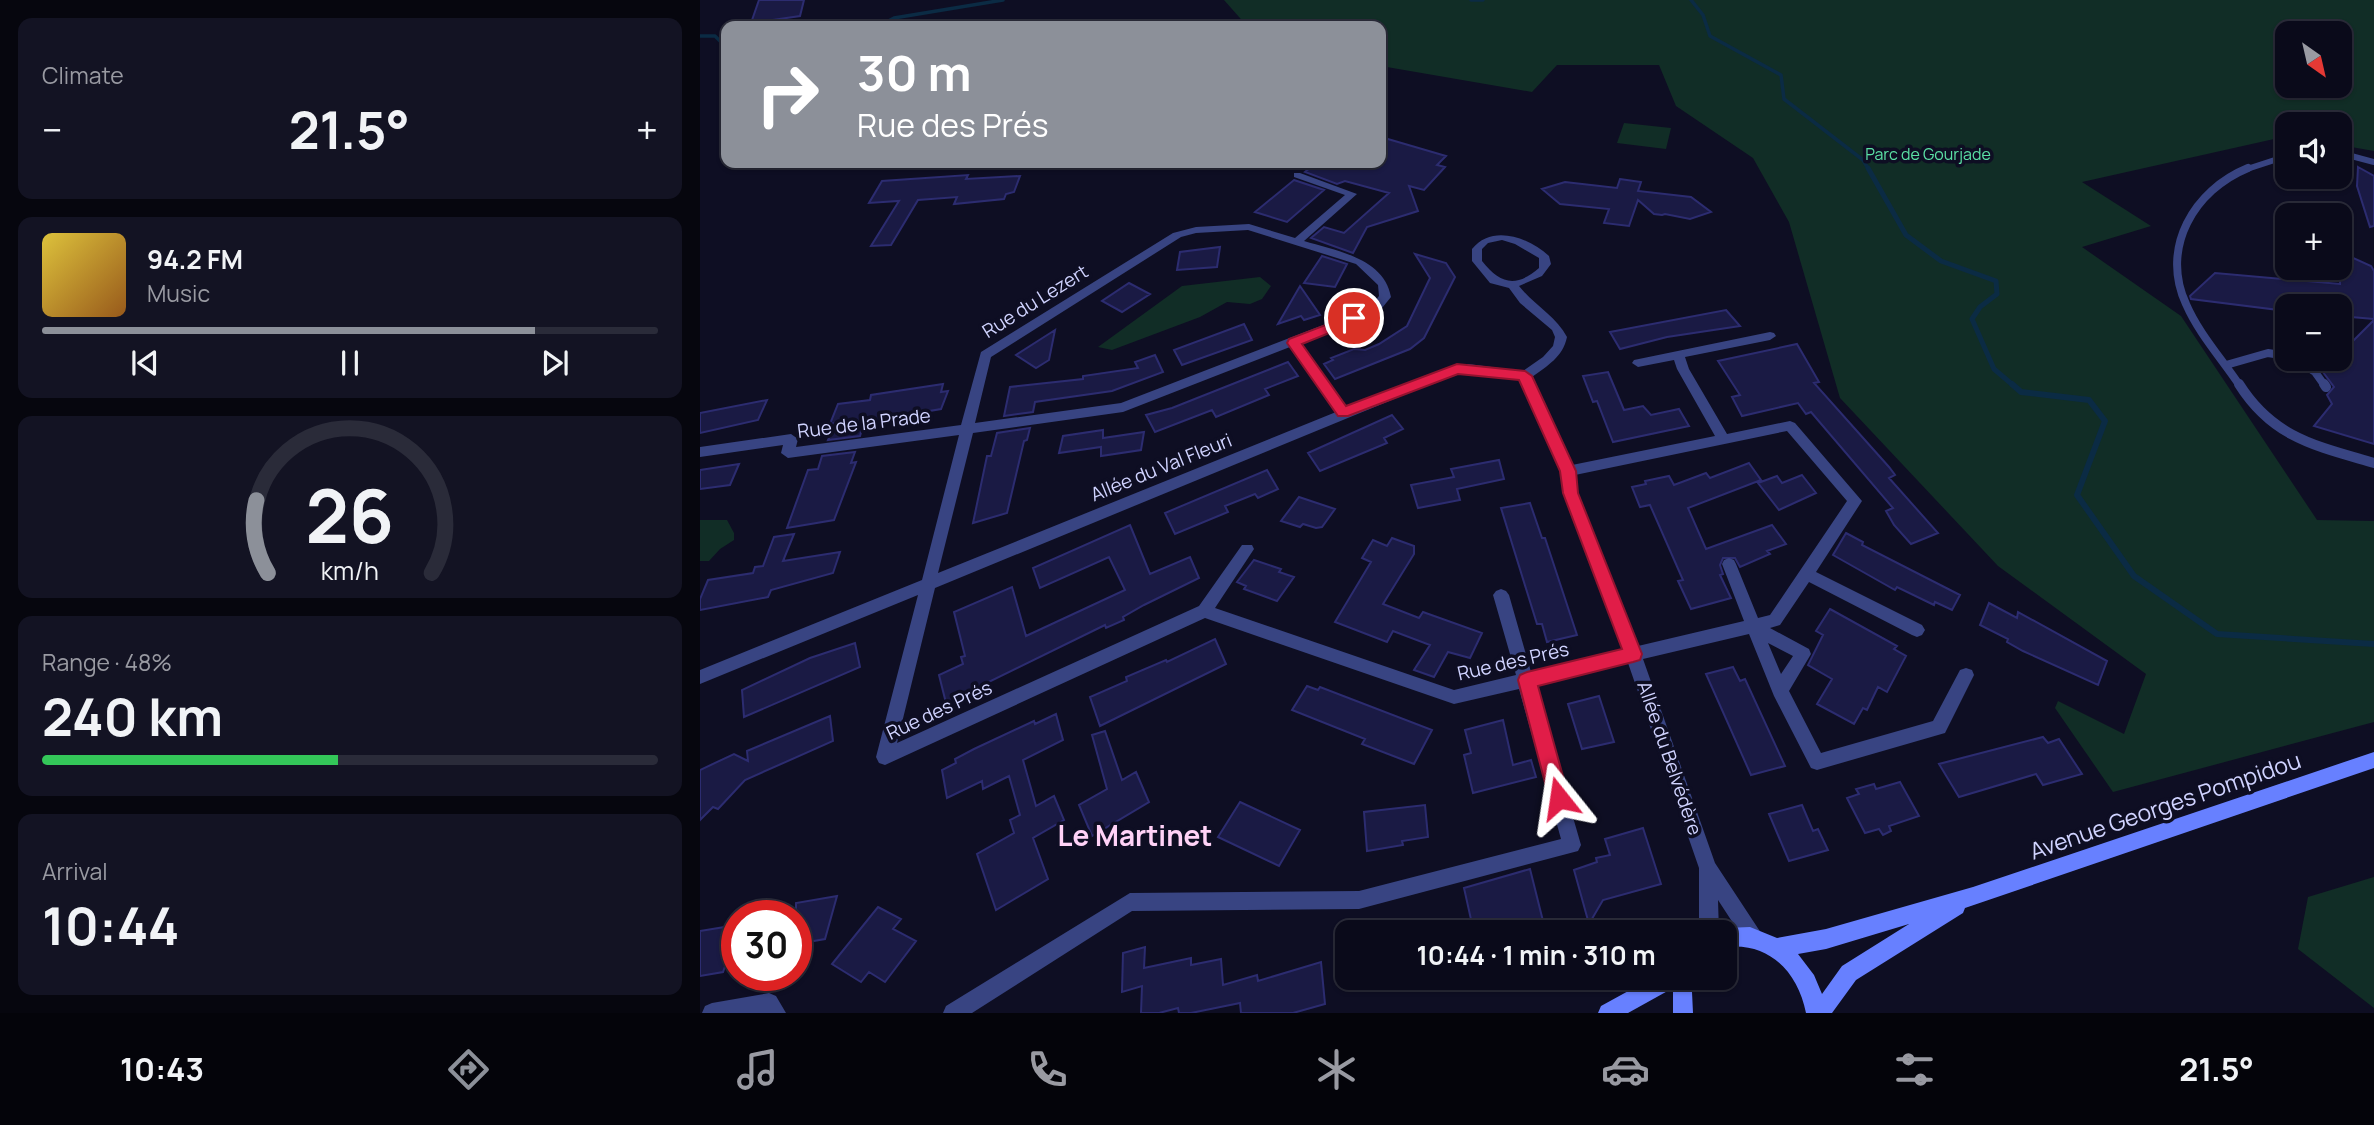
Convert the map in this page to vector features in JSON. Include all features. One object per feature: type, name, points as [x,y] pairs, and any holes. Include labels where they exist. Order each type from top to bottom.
[{"type":"main road","name":"Avenue Georges Pompidou","points":[[1777,948],[1826,939],[1973,896],[2374,760]]},
{"type":"main road","name":"Avenue Georges Pompidou","points":[[1818,1013],[1850,973],[1913,931],[1973,896]]},
{"type":"main road","points":[[1737,938],[1755,939],[1777,948],[1794,962],[1808,984],[1818,1013]]},
{"type":"main road","points":[[1608,1013],[1650,990]]},
{"type":"main road","points":[[1683,990],[1683,1013]]},
{"type":"street","points":[[1297,176],[1352,194],[1297,242]]},
{"type":"street","name":"Rue du Lezert","points":[[1249,227],[1297,242],[1360,262],[1383,284],[1385,297],[1374,310],[1123,407],[967,429],[985,355],[1177,235],[1196,230],[1249,227]]},
{"type":"street","points":[[1502,237],[1519,242],[1544,257],[1546,264],[1543,272],[1514,287],[1499,285],[1477,261],[1477,249],[1485,240],[1502,237]]},
{"type":"street","points":[[1514,287],[1519,297],[1556,324],[1560,336],[1559,348],[1525,376]]},
{"type":"street","points":[[1639,363],[1661,356],[1679,356],[1700,348],[1770,336]]},
{"type":"street","points":[[1294,343],[1343,413]]},
{"type":"street","points":[[1568,471],[1724,440],[1683,369],[1679,356]]},
{"type":"street","name":"Allée du Val Fleuri","points":[[700,677],[1343,413],[1457,369],[1525,376]]},
{"type":"street","name":"Allée du Belvédère","points":[[1525,376],[1568,471],[1570,493],[1633,654],[1708,868],[1755,939]]},
{"type":"street","name":"Rue des Prés","points":[[967,429],[885,758],[1204,611],[1454,697],[1775,620],[1855,501],[1790,426],[1724,440]]},
{"type":"street","name":"Rue de la Prade","points":[[700,452],[791,439],[788,453],[967,429]]},
{"type":"street","points":[[1204,611],[1247,549]]},
{"type":"street","points":[[1729,565],[1780,691],[1817,762],[1939,727],[1966,675]]},
{"type":"street","points":[[1806,574],[1917,630]]},
{"type":"street","points":[[953,1013],[1129,902],[1359,900],[1572,845],[1502,595]]},
{"type":"street","points":[[1753,626],[1803,654],[1780,691]]},
{"type":"street","name":"Allée du Belvédère","points":[[1708,868],[1709,920]]},
{"type":"street","points":[[712,1013],[769,1003],[776,1013]]},
{"type":"lane","points":[[2352,156],[2374,162]]},
{"type":"lane","points":[[2275,160],[2230,176],[2194,207],[2178,240],[2178,280],[2187,308],[2259,413],[2274,425],[2306,441],[2374,463]]},
{"type":"lane","points":[[2226,365],[2238,364],[2250,356],[2262,353],[2275,355]]},
{"type":"lane","points":[[2313,371],[2326,387]]},
{"type":"green space","name":"Parc de Gourjade","points":[[1224,0],[2374,0],[2374,151],[2352,147],[2352,112],[2275,112],[2275,139],[2082,182],[2151,226],[2082,247],[2181,316],[2317,520],[2374,521],[2374,722],[2113,792],[2055,708],[2058,701],[2124,734],[2146,674],[1998,566],[1840,398],[1789,222],[1753,158],[1676,106],[1659,65],[1557,65],[1532,92],[1386,67],[1386,21],[1243,21]]},
{"type":"green space","points":[[1624,123],[1671,128],[1666,149],[1617,143]]},
{"type":"green space","points":[[1260,277],[1271,286],[1262,299],[1250,304],[1227,302],[1200,317],[1112,350],[1098,347],[1182,286]]},
{"type":"green space","points":[[700,520],[727,520],[734,533],[734,540],[720,549],[709,561],[700,561]]},
{"type":"green space","points":[[2374,877],[2374,1008],[2298,949],[2308,897]]},
{"type":"building","points":[[759,0],[804,0],[800,16],[752,21]]},
{"type":"building","points":[[1386,138],[1446,156],[1437,165],[1445,167],[1424,190],[1409,186],[1418,211],[1367,227],[1353,253],[1311,238],[1324,227],[1344,233],[1389,193],[1345,181],[1337,184],[1305,172],[1310,168],[1386,168]]},
{"type":"building","points":[[2358,167],[2374,176],[2374,226],[2370,227],[2357,186]]},
{"type":"building","points":[[968,175],[966,179],[1020,176],[1014,192],[1006,194],[1004,199],[954,204],[957,197],[918,200],[891,245],[871,246],[899,201],[869,203],[882,181]]},
{"type":"building","points":[[1620,179],[1641,182],[1638,191],[1691,197],[1711,212],[1690,219],[1654,214],[1638,200],[1629,226],[1604,223],[1609,209],[1560,204],[1542,189],[1565,182],[1617,188]]},
{"type":"building","points":[[1294,180],[1324,190],[1287,222],[1255,212]]},
{"type":"building","points":[[1220,247],[1217,267],[1177,270],[1180,252]]},
{"type":"building","points":[[1415,254],[1446,263],[1455,277],[1424,338],[1410,349],[1335,379],[1324,364],[1333,360],[1331,358],[1354,349],[1365,350],[1407,326],[1430,278]]},
{"type":"building","points":[[1322,256],[1347,264],[1335,287],[1304,283]]},
{"type":"building","points":[[2352,257],[2371,266],[2374,271],[2374,319],[2352,317],[2352,294],[2275,294],[2275,310],[2191,299],[2190,296],[2215,273],[2340,284],[2340,280],[2352,280]]},
{"type":"building","points":[[1129,283],[1150,294],[1122,312],[1102,301]]},
{"type":"building","points":[[1300,286],[1320,315],[1304,320],[1301,316],[1278,324]]},
{"type":"building","points":[[1726,310],[1740,326],[1667,337],[1620,349],[1610,332]]},
{"type":"building","points":[[2374,320],[2374,444],[2314,426],[2332,404],[2327,395],[2334,387],[2322,371],[2352,371],[2352,342]]},
{"type":"building","points":[[1244,324],[1252,340],[1182,365],[1174,350]]},
{"type":"building","points":[[1055,330],[1049,360],[1036,368],[1016,355]]},
{"type":"building","points":[[1797,344],[1819,382],[1814,383],[1889,467],[1895,475],[1889,478],[1938,533],[1911,544],[1886,511],[1893,508],[1811,412],[1806,414],[1798,403],[1742,416],[1732,397],[1740,395],[1718,361]]},
{"type":"building","points":[[1155,355],[1163,372],[1112,391],[1035,402],[1033,412],[1004,416],[1010,387],[1083,379],[1083,376],[1138,368],[1135,362]]},
{"type":"building","points":[[1288,362],[1298,376],[1265,389],[1269,395],[1216,417],[1212,410],[1155,432],[1146,415],[1172,408]]},
{"type":"building","points":[[1608,372],[1624,410],[1643,406],[1651,415],[1679,409],[1689,426],[1613,442],[1597,401],[1593,402],[1583,376]]},
{"type":"building","points":[[943,384],[941,392],[948,391],[941,409],[864,422],[860,436],[828,440],[835,423],[830,424],[838,404],[870,400],[871,395]]},
{"type":"building","points":[[767,400],[758,420],[700,433],[700,413]]},
{"type":"building","points":[[1392,415],[1403,429],[1384,438],[1387,443],[1320,471],[1308,453]]},
{"type":"building","points":[[1030,428],[1027,440],[1024,441],[1007,513],[973,523],[987,456],[991,456],[997,433]]},
{"type":"building","points":[[1103,430],[1103,438],[1144,432],[1141,450],[1101,456],[1101,447],[1059,453],[1063,436]]},
{"type":"building","points":[[855,452],[851,463],[856,462],[834,520],[787,528],[808,470],[818,469],[822,456]]},
{"type":"building","points":[[1499,460],[1504,479],[1457,489],[1460,500],[1418,508],[1411,485],[1454,477],[1451,469]]},
{"type":"building","points":[[1749,463],[1761,480],[1688,508],[1706,549],[1772,525],[1786,544],[1767,551],[1770,554],[1740,567],[1735,558],[1723,558],[1720,565],[1723,574],[1720,575],[1731,598],[1691,609],[1678,581],[1683,580],[1650,505],[1640,507],[1632,487],[1669,476],[1674,485],[1706,473],[1710,478]]},
{"type":"building","points":[[739,464],[730,485],[700,489],[700,470]]},
{"type":"building","points":[[1267,470],[1278,489],[1258,498],[1255,494],[1225,506],[1228,512],[1175,534],[1165,513]]},
{"type":"building","points":[[1802,475],[1816,493],[1779,510],[1758,483],[1777,476],[1782,483]]},
{"type":"building","points":[[1299,497],[1335,509],[1322,527],[1303,524],[1300,527],[1281,521]]},
{"type":"building","points":[[1530,503],[1542,538],[1545,538],[1577,635],[1547,642],[1542,624],[1537,624],[1501,508]]},
{"type":"building","points":[[1130,525],[1150,574],[1190,557],[1199,578],[1144,605],[1123,617],[1124,620],[1106,628],[1105,625],[962,695],[964,699],[947,707],[939,675],[963,664],[961,657],[965,656],[954,612],[1012,587],[1026,636],[1125,590],[1109,557],[1040,588],[1033,568]]},
{"type":"building","points":[[1846,533],[1863,542],[1862,545],[1960,595],[1952,610],[1935,602],[1934,605],[1897,587],[1895,590],[1833,555]]},
{"type":"building","points":[[794,534],[783,561],[840,552],[833,573],[771,590],[768,597],[700,610],[700,599],[708,580],[753,573],[755,567],[763,566],[774,537]]},
{"type":"building","points":[[1392,538],[1414,546],[1414,554],[1383,604],[1419,618],[1423,612],[1482,633],[1470,658],[1448,652],[1434,677],[1414,670],[1430,645],[1393,631],[1387,642],[1335,622],[1371,562],[1362,558],[1373,540],[1387,546]]},
{"type":"building","points":[[1254,560],[1281,569],[1279,572],[1294,577],[1277,601],[1244,589],[1246,586],[1237,582]]},
{"type":"building","points":[[1989,603],[2017,618],[2018,612],[2107,661],[2098,685],[2023,651],[2007,642],[2008,639],[1980,625]]},
{"type":"building","points":[[1830,609],[1897,646],[1894,649],[1906,656],[1887,692],[1878,687],[1867,710],[1863,708],[1854,724],[1817,704],[1832,679],[1808,665],[1823,635],[1816,631]]},
{"type":"building","points":[[1215,639],[1226,664],[1100,726],[1090,697],[1127,681],[1126,677],[1166,660],[1167,662]]},
{"type":"building","points":[[855,643],[860,667],[744,717],[742,690],[810,658]]},
{"type":"building","points":[[1733,667],[1740,681],[1745,679],[1785,766],[1751,775],[1706,674]]},
{"type":"building","points":[[1307,686],[1318,690],[1320,687],[1432,730],[1414,764],[1362,744],[1365,739],[1292,710]]},
{"type":"building","points":[[1599,696],[1614,742],[1582,749],[1568,704]]},
{"type":"building","points":[[1056,714],[1063,740],[1023,760],[1036,806],[1054,796],[1064,820],[1033,838],[1048,879],[996,910],[977,854],[1014,833],[1010,820],[1020,815],[1009,776],[983,789],[982,781],[947,798],[942,770],[974,749],[1034,721],[1035,724]]},
{"type":"building","points":[[830,716],[833,741],[745,780],[718,809],[713,807],[700,820],[700,770],[734,754],[748,761],[747,751]]},
{"type":"building","points":[[1503,720],[1513,765],[1531,760],[1536,777],[1473,793],[1464,755],[1471,753],[1465,730]]},
{"type":"building","points":[[1105,731],[1122,780],[1136,772],[1149,802],[1092,836],[1079,805],[1107,789],[1092,735]]},
{"type":"building","points":[[2043,737],[2048,743],[2059,739],[2082,774],[2043,785],[2036,774],[1959,797],[1939,764]]},
{"type":"building","points":[[1900,782],[1919,816],[1889,826],[1891,831],[1883,835],[1879,829],[1865,833],[1847,798],[1859,794],[1856,789],[1874,784],[1876,789]]},
{"type":"building","points":[[1240,802],[1300,830],[1279,866],[1218,837]]},
{"type":"building","points":[[1425,805],[1428,837],[1402,841],[1403,845],[1367,851],[1364,812]]},
{"type":"building","points":[[1802,805],[1813,831],[1818,829],[1828,850],[1789,861],[1769,814]]},
{"type":"building","points":[[1643,828],[1661,884],[1603,900],[1591,920],[1588,920],[1574,870],[1597,862],[1596,858],[1610,855],[1605,839]]},
{"type":"building","points":[[1530,869],[1543,920],[1471,920],[1464,888]]},
{"type":"building","points":[[837,896],[825,939],[812,941],[812,900]]},
{"type":"building","points":[[878,907],[901,919],[893,929],[916,941],[885,982],[869,972],[861,982],[832,964]]},
{"type":"building","points":[[721,928],[721,972],[700,976],[700,931]]},
{"type":"building","points":[[1145,947],[1144,968],[1191,958],[1191,965],[1221,959],[1223,985],[1257,975],[1258,981],[1321,962],[1325,1004],[1293,1013],[1241,1013],[1240,1003],[1191,1013],[1179,1013],[1178,1008],[1159,1013],[1141,1013],[1142,986],[1122,992],[1123,953]]},
{"type":"waterway","points":[[888,21],[1003,0]]},
{"type":"waterway","points":[[1471,0],[1483,0]]},
{"type":"waterway","points":[[1691,0],[1703,15],[1710,36],[1781,75],[1784,99],[1863,160],[1869,170]]},
{"type":"waterway","points":[[700,36],[715,36],[721,42]]},
{"type":"waterway","points":[[1868,168],[1906,235],[1941,261],[1996,281],[1997,294],[1980,307],[1972,319],[1994,369],[2014,386]]},
{"type":"waterway","points":[[2012,384],[2021,392],[2089,400],[2105,421],[2077,495],[2134,576],[2217,634],[2374,644]]},
{"type":"district","name":"Le Martinet","points":[[1135,835]]},
{"type":"route","points":[[1354,318],[1294,343],[1343,413],[1457,369],[1468,368],[1525,376],[1568,471],[1570,493],[1633,654],[1527,680],[1559,798]]}]
